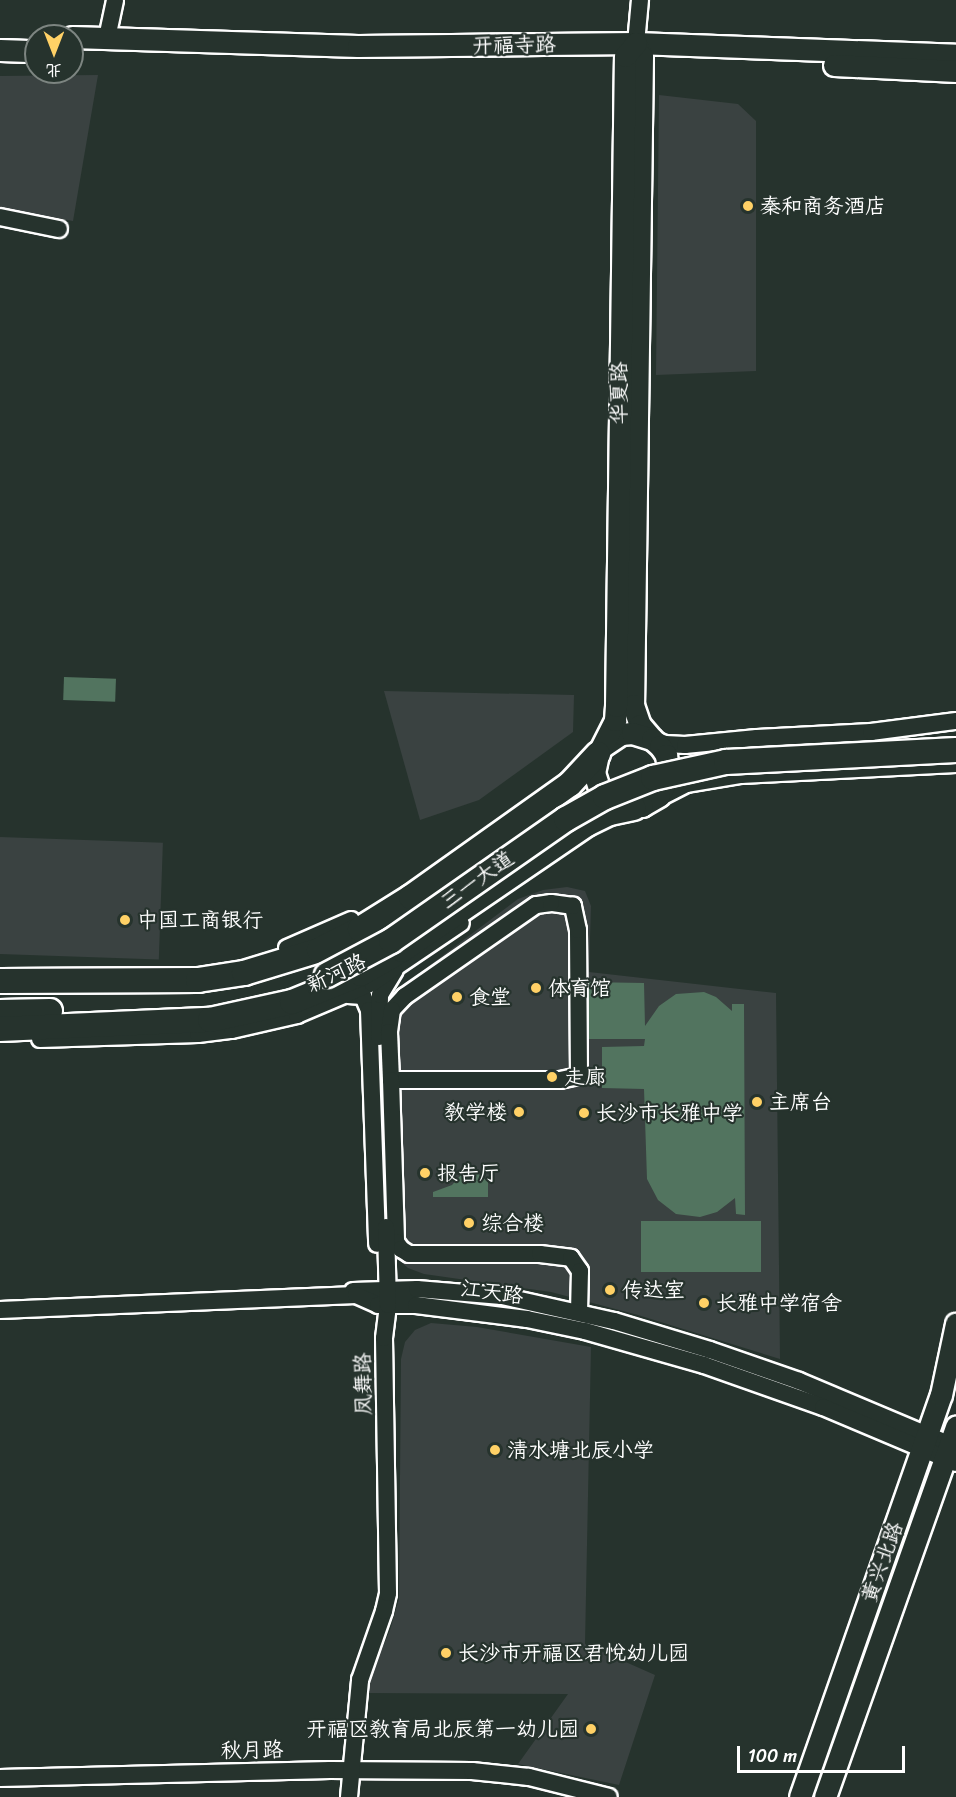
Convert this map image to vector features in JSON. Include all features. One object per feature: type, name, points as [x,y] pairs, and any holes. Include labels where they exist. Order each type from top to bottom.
[{"type":"highway","name":"三一大道","points":[[298,979],[372,938],[550,814],[632,773],[672,760],[717,752],[956,737]]},
{"type":"highway","points":[[0,981],[198,980],[263,969],[331,944],[411,897],[570,784],[601,750]]},
{"type":"highway","name":"三一大道","points":[[0,1012],[170,1010],[205,1007],[246,992],[298,979],[327,975],[391,941],[576,813],[612,794],[653,778],[726,762],[956,750]]},
{"type":"highway","points":[[0,1029],[207,1020],[267,1009],[346,988],[593,821],[620,810],[642,806]]},
{"type":"highway","points":[[298,979],[331,944]]},
{"type":"highway","points":[[298,979],[346,988]]},
{"type":"highway","points":[[198,980],[246,992]]},
{"type":"highway","points":[[207,1020],[246,992]]},
{"type":"highway","name":"三一大道","points":[[0,994],[246,992]]},
{"type":"main road","points":[[0,36],[24,37]]},
{"type":"main road","name":"开福寺路","points":[[84,37],[634,52],[956,56]]},
{"type":"main road","points":[[0,50],[24,51]]},
{"type":"main road","name":"开福寺路","points":[[84,52],[358,57],[634,52],[956,71]]},
{"type":"main road","name":"华夏路","points":[[634,52],[633,705],[640,725],[652,739]]},
{"type":"main road","name":"华夏路","points":[[601,750],[615,720],[616,706],[634,52]]},
{"type":"main road","points":[[632,733],[652,739],[666,755],[669,776],[660,796],[642,806],[614,804],[600,791],[594,772],[601,750],[621,734],[632,733]]},
{"type":"main road","name":"黄兴北路","points":[[800,1797],[925,1441],[947,1370],[956,1324]]},
{"type":"main road","name":"黄兴北路","points":[[825,1797],[953,1448]]},
{"type":"street","points":[[107,38],[115,0]]},
{"type":"street","name":"华夏路","points":[[634,52],[640,0]]},
{"type":"street","points":[[0,217],[59,229]]},
{"type":"street","points":[[652,739],[665,744],[685,745],[757,738],[872,732],[956,721]]},
{"type":"street","points":[[0,970],[208,968],[248,960],[306,941],[343,925],[379,904],[601,750]]},
{"type":"street","name":"新河路","points":[[0,1041],[198,1034],[232,1030],[297,1015],[346,988],[394,970],[576,843],[686,784],[721,778],[956,764]]},
{"type":"street","points":[[391,1080],[560,1080],[579,1076],[578,930],[573,906],[551,903],[536,905],[405,996],[392,1010],[390,1019],[391,1080],[396,1242],[409,1254],[540,1254],[571,1258],[580,1271],[579,1312]]},
{"type":"street","name":"凤舞路","points":[[349,1797],[360,1680],[388,1593],[383,1298],[387,1250],[378,1006],[380,995],[394,970]]},
{"type":"street","name":"凤舞路","points":[[346,988],[363,996],[369,1010],[377,1268],[383,1298]]},
{"type":"street","points":[[387,1250],[391,1265],[400,1279],[414,1286],[431,1290]]},
{"type":"street","points":[[356,1291],[373,1280],[377,1268]]},
{"type":"street","name":"江天路","points":[[0,1305],[356,1291],[383,1298],[431,1290],[502,1296],[579,1312],[654,1332],[754,1365],[925,1441]]},
{"type":"street","name":"江天路","points":[[0,1310],[356,1295],[383,1298],[527,1319],[636,1345],[766,1386],[925,1441],[953,1448]]},
{"type":"street","points":[[385,1355],[389,1334],[398,1320],[414,1310],[434,1307]]},
{"type":"street","name":"秋月路","points":[[0,1778],[501,1773],[540,1779],[609,1797]]},
{"type":"street","name":"秋月路","points":[[0,1787],[350,1775],[473,1781],[519,1786],[568,1797]]},
{"type":"shaded area","points":[[84,75],[98,75],[73,221],[0,208],[0,76],[24,76],[24,84],[84,84]]},
{"type":"shaded area","points":[[659,95],[738,104],[756,121],[756,371],[656,375]]},
{"type":"shaded area","points":[[384,691],[574,695],[573,732],[479,800],[420,820]]},
{"type":"shaded area","points":[[0,837],[163,843],[159,960],[0,954]]},
{"type":"shaded area","name":"长沙市长雅中学","points":[[567,887],[585,891],[591,906],[589,972],[776,993],[780,1359],[638,1315],[551,1292],[424,1274],[408,1268],[400,1261],[396,1249],[390,1001],[394,993],[405,984],[518,899],[543,890]]},
{"type":"shaded area","name":"清水塘北辰小学","points":[[431,1323],[477,1327],[591,1347],[585,1644],[655,1675],[619,1785],[518,1764],[568,1694],[368,1693],[372,1672],[390,1630],[399,1599],[401,1359],[405,1342],[415,1330]]},
{"type":"green space","points":[[64,677],[116,679],[115,702],[63,700]]},
{"type":"green space","points":[[585,982],[644,983],[645,1026],[659,1006],[676,994],[704,992],[716,997],[732,1011],[732,1004],[744,1004],[745,1215],[736,1214],[735,1198],[717,1212],[700,1217],[676,1214],[658,1200],[647,1179],[644,1089],[602,1088],[602,1047],[644,1046],[645,1039],[587,1039]]},
{"type":"green space","points":[[469,1166],[488,1182],[488,1197],[433,1197],[433,1192],[452,1185]]},
{"type":"green space","points":[[641,1221],[761,1221],[761,1272],[641,1272]]},
{"type":"place","name":"秦和商务酒店","points":[[748,206]]},
{"type":"place","name":"中国工商银行","points":[[125,920]]},
{"type":"place","name":"体育馆","points":[[536,988]]},
{"type":"place","name":"食堂","points":[[457,997]]},
{"type":"place","name":"走廊","points":[[552,1077]]},
{"type":"place","name":"主席台","points":[[757,1102]]},
{"type":"place","name":"教学楼","points":[[519,1112]]},
{"type":"place","name":"长沙市长雅中学","points":[[584,1113]]},
{"type":"place","name":"报告厅","points":[[425,1173]]},
{"type":"place","name":"综合楼","points":[[469,1223]]},
{"type":"place","name":"传达室","points":[[610,1290]]},
{"type":"place","name":"长雅中学宿舍","points":[[704,1303]]},
{"type":"place","name":"清水塘北辰小学","points":[[495,1450]]},
{"type":"place","name":"长沙市开福区君悦幼儿园","points":[[446,1653]]},
{"type":"place","name":"开福区教育局北辰第一幼儿园","points":[[591,1729]]}]
